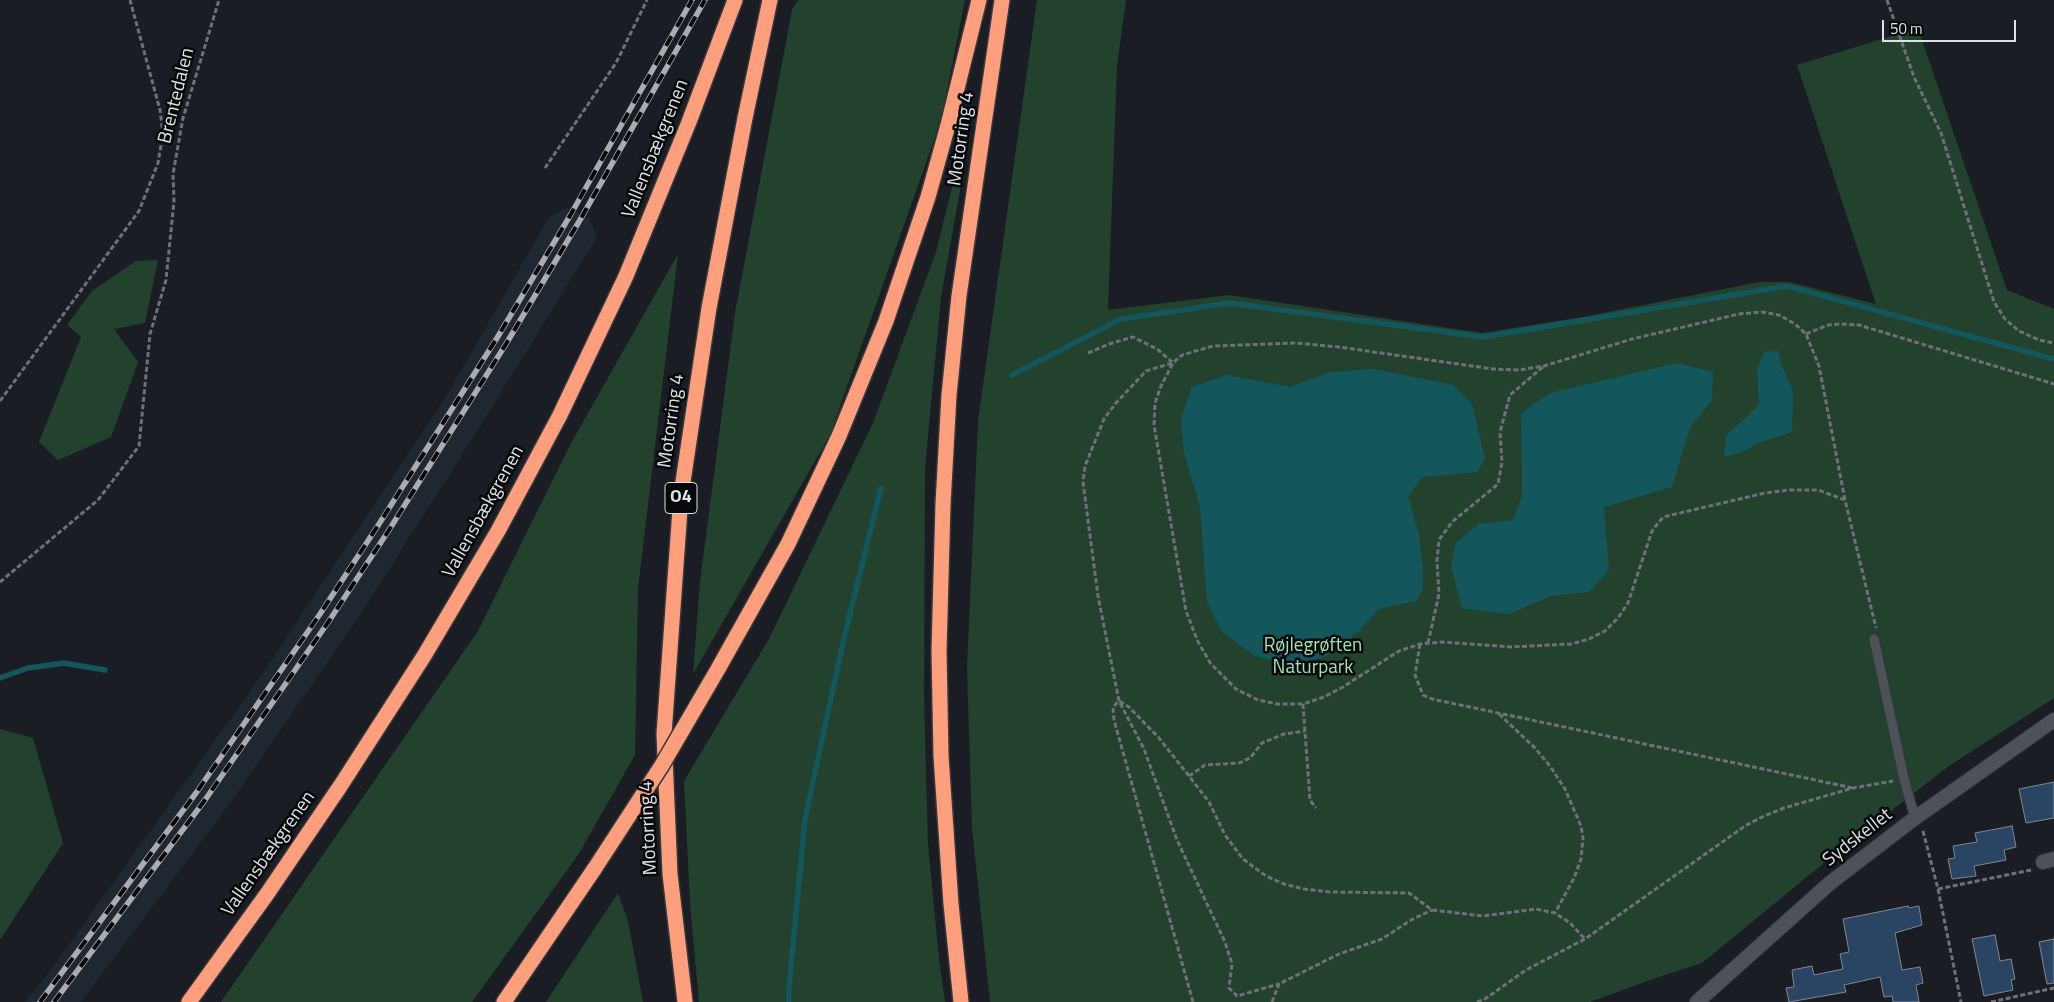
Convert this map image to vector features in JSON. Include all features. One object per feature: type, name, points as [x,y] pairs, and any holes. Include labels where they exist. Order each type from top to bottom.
[{"type":"highway","name":"Vallensbækgrenen","points":[[188,1002],[267,894],[341,786],[424,656],[503,522],[560,415],[626,276],[690,122],[735,0]]},
{"type":"highway","name":"Motorring 4","points":[[685,1002],[670,874],[664,734],[681,495],[709,308],[744,118],[770,0]]},
{"type":"highway","points":[[504,1002],[595,868],[662,764],[788,544],[839,436],[886,321],[930,188],[979,0]]},
{"type":"highway","name":"Motorring 4","points":[[961,1002],[951,904],[941,756],[939,651],[943,504],[949,395],[959,296],[1002,0]]},
{"type":"street","name":"Sydskellet","points":[[1697,1002],[1830,883],[1915,818],[2054,720]]},
{"type":"lane","points":[[1874,639],[1904,779],[1915,818]]},
{"type":"path","points":[[0,401],[139,211],[158,163],[163,133],[160,110],[130,0]]},
{"type":"path","name":"Brentedalen","points":[[0,582],[98,500],[139,446],[150,334],[166,280],[174,201],[173,174],[183,118],[219,0]]},
{"type":"path","points":[[545,168],[616,63],[647,0]]},
{"type":"path","points":[[1887,0],[1914,77],[1941,133],[1994,302],[2005,319],[2019,331],[2039,340],[2054,343]]},
{"type":"path","points":[[1845,500],[1818,490],[1789,490],[1765,493],[1664,517],[1652,531],[1628,604],[1605,631],[1589,639],[1571,644],[1512,647],[1442,642],[1420,644],[1399,651],[1382,660],[1343,687],[1324,697],[1303,704],[1278,704],[1258,700],[1236,689],[1211,664],[1198,642],[1186,612],[1154,425],[1155,403],[1161,386],[1173,363],[1182,355],[1213,346],[1296,343],[1339,347],[1493,369],[1519,370],[1544,366],[1632,339],[1739,314],[1762,312],[1779,315],[1795,324],[1806,334],[1812,343],[1819,366],[1845,500],[1877,632],[1874,639]]},
{"type":"path","points":[[1806,334],[1828,325],[1859,325],[2054,384]]},
{"type":"path","points":[[1088,353],[1133,337],[1157,349],[1173,363]]},
{"type":"path","points":[[1173,363],[1146,371],[1114,404],[1104,419],[1084,466],[1083,482],[1098,596],[1119,701],[1144,749],[1177,840],[1225,942],[1232,964],[1229,988],[1237,996],[1279,984],[1339,954],[1382,939],[1411,920],[1432,910]]},
{"type":"path","points":[[1428,643],[1439,594],[1437,560],[1439,540],[1452,522],[1498,484],[1502,462],[1500,432],[1510,394],[1544,366]]},
{"type":"path","points":[[1420,644],[1415,675],[1423,695],[1432,699],[1853,788]]},
{"type":"path","points":[[1119,701],[1129,707],[1159,738],[1189,776],[1209,802],[1225,835],[1242,859],[1266,876],[1284,884],[1304,889],[1330,892],[1409,893],[1432,910],[1483,916],[1536,909],[1555,913],[1570,923],[1585,939]]},
{"type":"path","points":[[1119,701],[1113,707],[1114,720],[1193,1002]]},
{"type":"path","points":[[1303,704],[1310,800],[1316,808]]},
{"type":"path","points":[[1497,713],[1534,747],[1550,766],[1565,789],[1581,826],[1583,838],[1581,859],[1574,878],[1555,913]]},
{"type":"path","points":[[1189,776],[1204,766],[1239,763],[1250,758],[1262,743],[1284,734],[1305,731]]},
{"type":"path","points":[[1477,1002],[1485,999],[1526,970],[1585,939],[1745,826],[1784,808],[1853,788],[1904,779]]},
{"type":"path","points":[[1915,818],[1925,834],[1961,1002]]},
{"type":"path","points":[[1938,889],[2035,869],[2048,860]]},
{"type":"path","points":[[1272,1002],[1279,984]]},
{"type":"path","points":[[1990,1002],[2054,988]]},
{"type":"shaded area","points":[[569,207],[589,219],[597,237],[483,422],[358,618],[221,816],[81,1002],[25,1002],[47,975],[264,672],[450,390],[549,217]]},
{"type":"green space","points":[[798,0],[965,0],[941,120],[830,435],[693,674],[700,582],[735,313],[792,10]]},
{"type":"green space","name":"Røjlegrøften Naturpark","points":[[1037,0],[1126,0],[1117,65],[1108,310],[1229,295],[1482,333],[1583,317],[1759,282],[1789,282],[1876,304],[1797,65],[1918,28],[2007,290],[2054,309],[2054,698],[1949,766],[1835,854],[1702,963],[1590,1002],[990,1002],[972,827],[967,668],[978,421]]},
{"type":"green space","points":[[957,167],[964,168],[941,297],[925,468],[924,695],[928,844],[945,1002],[699,1002],[690,904],[684,781],[769,639],[873,423],[936,252]]},
{"type":"green space","points":[[678,254],[638,588],[635,755],[578,855],[472,1002],[221,1002],[478,631],[570,445]]},
{"type":"green space","points":[[158,260],[145,323],[114,329],[138,362],[111,437],[58,460],[39,442],[81,337],[67,325],[92,291],[136,261]]},
{"type":"green space","points":[[0,729],[33,738],[63,843],[0,940]]},
{"type":"green space","points":[[618,893],[628,921],[643,1002],[546,1002]]},
{"type":"water","points":[[1778,351],[1782,367],[1793,390],[1792,432],[1759,443],[1740,453],[1724,457],[1726,436],[1759,405],[1757,369],[1764,352]]},
{"type":"water","points":[[1677,363],[1713,372],[1712,400],[1690,427],[1672,487],[1604,507],[1609,570],[1589,592],[1551,596],[1509,614],[1462,608],[1451,566],[1456,543],[1479,524],[1513,520],[1522,496],[1521,413],[1550,393]]},
{"type":"water","points":[[1373,369],[1453,385],[1472,404],[1485,459],[1477,472],[1422,477],[1408,496],[1419,536],[1423,568],[1423,589],[1416,601],[1379,609],[1358,632],[1326,656],[1293,666],[1255,656],[1222,632],[1207,602],[1200,506],[1184,453],[1181,418],[1192,387],[1227,375],[1290,387],[1331,372]]},
{"type":"building","points":[[2054,782],[2054,818],[2026,823],[2019,789]]},
{"type":"building","points":[[2012,826],[2016,847],[2004,850],[2006,860],[1974,866],[1976,876],[1952,879],[1948,859],[1955,858],[1953,846],[1977,842],[1975,833]]},
{"type":"building","points":[[1908,906],[1909,908],[1919,906],[1922,925],[1895,933],[1902,970],[1920,967],[1923,983],[1916,985],[1919,1002],[1893,1002],[1892,996],[1884,997],[1880,977],[1844,985],[1846,992],[1789,1002],[1786,988],[1794,987],[1792,970],[1812,966],[1814,975],[1843,969],[1840,954],[1849,952],[1843,919]]},
{"type":"building","points":[[1995,935],[2000,961],[2011,959],[2015,979],[2011,980],[2013,990],[1984,996],[1972,939]]},
{"type":"building","points":[[2054,939],[2054,983],[2047,984],[2039,942]]},
{"type":"waterway","points":[[1012,375],[1121,319],[1230,303],[1483,337],[1787,286],[2054,359]]},
{"type":"waterway","points":[[789,1002],[805,819],[844,638],[881,488]]},
{"type":"waterway","points":[[0,678],[28,668],[64,663],[105,670]]},
{"type":"railway","points":[[40,1002],[196,793],[320,614],[379,524],[497,338],[571,214],[692,0]]},
{"type":"railway","points":[[54,1002],[205,800],[329,621],[389,530],[506,344],[580,220],[705,0]]}]
